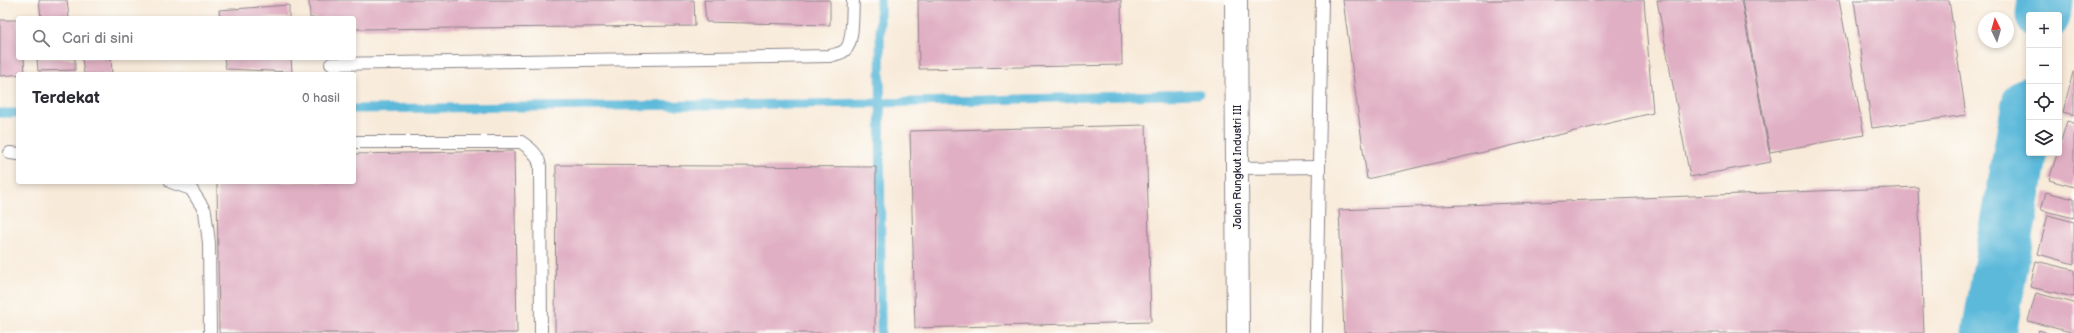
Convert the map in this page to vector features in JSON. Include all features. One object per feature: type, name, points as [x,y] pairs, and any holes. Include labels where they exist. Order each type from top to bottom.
[{"type":"street","name":"Jalan Rungkut Industri III","points":[[1236,0],[1238,333]]},
{"type":"lane","points":[[331,64],[830,56],[839,54],[848,48],[851,35],[853,0]]},
{"type":"lane","points":[[1316,333],[1322,0]]},
{"type":"lane","points":[[356,142],[521,142],[531,148],[538,157],[540,166],[541,333]]},
{"type":"lane","points":[[1237,168],[1319,167]]},
{"type":"lane","points":[[177,184],[191,189],[205,211],[209,243],[210,333]]},
{"type":"building","points":[[39,0],[67,0],[69,16],[41,16]]},
{"type":"building","points":[[309,0],[694,0],[695,26],[356,29],[356,16],[310,16]]},
{"type":"building","points":[[704,0],[830,0],[830,25],[706,22]]},
{"type":"building","points":[[918,0],[1121,0],[1122,65],[919,69]]},
{"type":"building","points":[[1343,0],[1644,0],[1653,113],[1367,179]]},
{"type":"building","points":[[1657,0],[1741,0],[1771,162],[1690,177]]},
{"type":"building","points":[[1742,0],[1839,0],[1864,135],[1770,152]]},
{"type":"building","points":[[1854,0],[1949,0],[1966,115],[1872,128]]},
{"type":"building","points":[[289,5],[289,16],[220,16],[219,10]]},
{"type":"building","points":[[0,20],[16,20],[16,60],[24,60],[25,72],[16,72],[16,75],[0,76]]},
{"type":"building","points":[[37,60],[75,60],[75,70],[38,71]]},
{"type":"building","points":[[82,60],[111,60],[112,72],[84,72]]},
{"type":"building","points":[[224,60],[291,60],[292,72],[226,69]]},
{"type":"building","points":[[2074,72],[2074,115],[2063,112]]},
{"type":"building","points":[[2067,121],[2074,123],[2074,187],[2049,180],[2056,156],[2062,156],[2062,137]]},
{"type":"building","points":[[1146,125],[1151,322],[915,328],[910,131]]},
{"type":"building","points":[[514,151],[517,333],[219,333],[217,184],[356,184],[356,154]]},
{"type":"building","points":[[556,165],[876,167],[875,333],[555,333]]},
{"type":"building","points":[[1918,187],[1924,333],[1344,333],[1339,210]]},
{"type":"building","points":[[2046,192],[2074,199],[2074,218],[2041,210]]},
{"type":"building","points":[[2048,215],[2074,222],[2074,264],[2038,254]]},
{"type":"building","points":[[2036,261],[2074,270],[2074,297],[2030,287]]},
{"type":"building","points":[[2036,293],[2074,303],[2074,333],[2028,321]]},
{"type":"building","points":[[2039,330],[2048,333],[2038,333]]},
{"type":"waterway","points":[[880,0],[881,333]]},
{"type":"waterway","points":[[2043,12],[2045,0]]},
{"type":"waterway","points":[[356,109],[880,103],[1199,94]]},
{"type":"waterway","points":[[0,113],[16,113]]},
{"type":"waterway","points":[[1989,333],[2026,120]]}]
